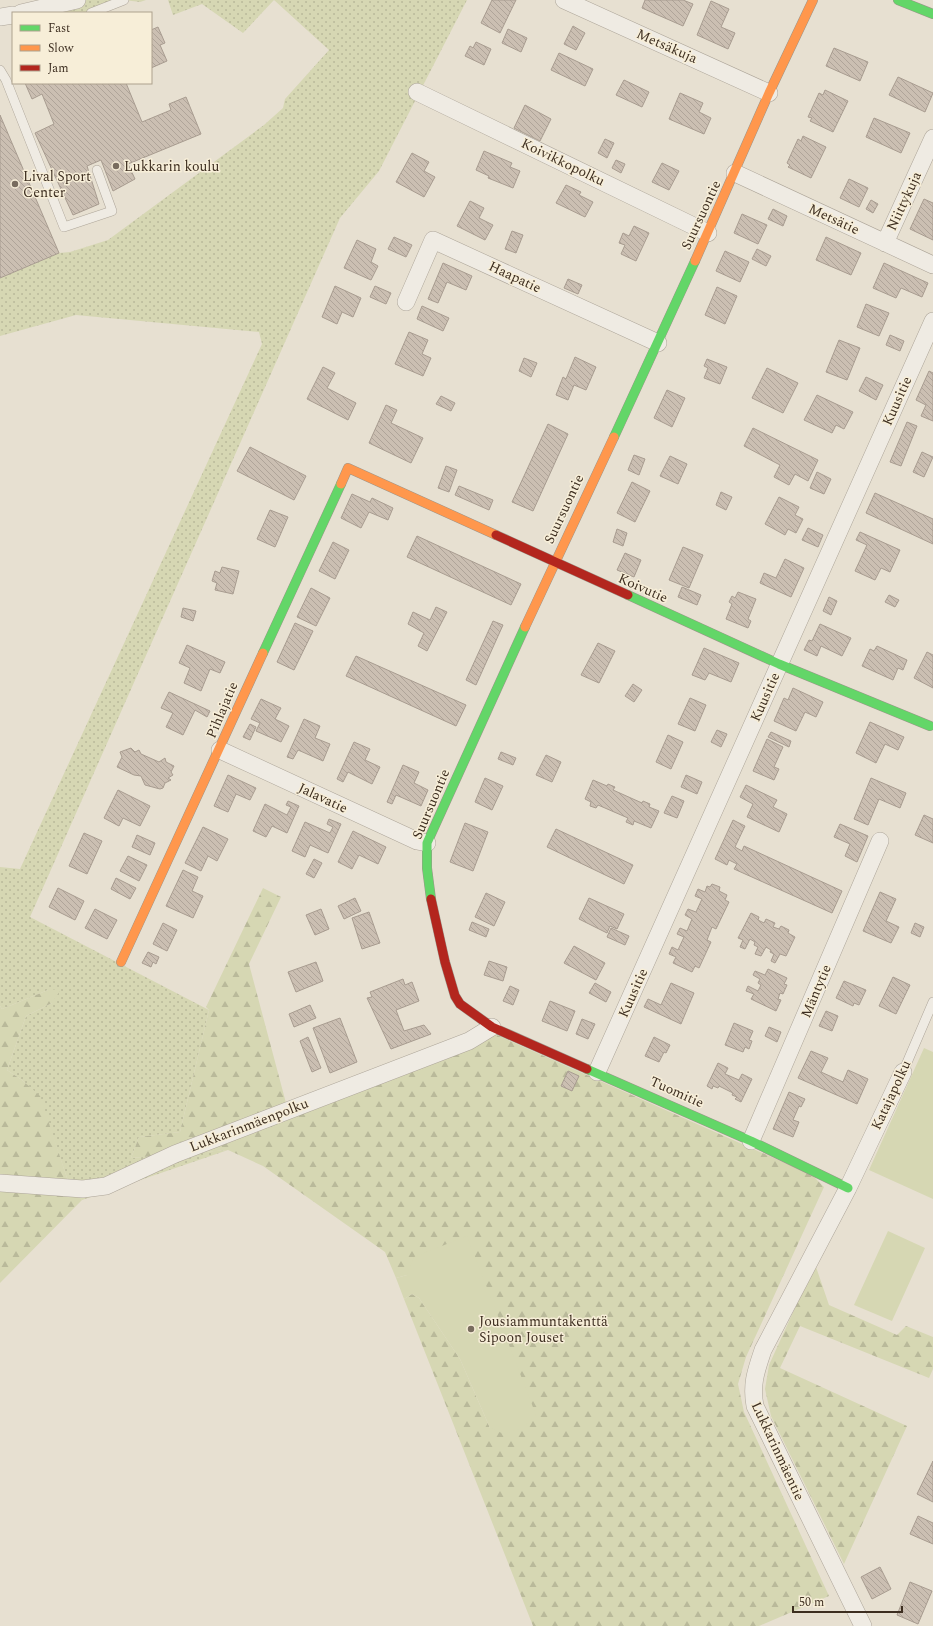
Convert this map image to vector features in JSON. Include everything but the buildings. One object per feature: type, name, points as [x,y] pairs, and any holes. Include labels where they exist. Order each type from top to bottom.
[{"type":"street","points":[[26,12],[58,6],[77,0]]},
{"type":"street","name":"Metsäkuja","points":[[564,0],[769,93]]},
{"type":"street","name":"Suursuontie","points":[[492,1027],[460,1004],[456,1000],[450,986],[427,872],[427,843],[554,563],[658,343],[736,173],[769,93],[813,0]]},
{"type":"street","points":[[898,0],[933,14]]},
{"type":"street","points":[[0,17],[12,15]]},
{"type":"street","name":"Koivikkopolku","points":[[417,92],[708,233]]},
{"type":"street","name":"Niittykuja","points":[[885,243],[933,138]]},
{"type":"street","name":"Metsätie","points":[[736,173],[933,265]]},
{"type":"street","name":"Haapatie","points":[[406,302],[433,240],[658,343]]},
{"type":"street","name":"Kuusitie","points":[[597,1072],[933,321]]},
{"type":"street","name":"Koivutie","points":[[348,468],[554,563],[779,664],[930,726]]},
{"type":"street","name":"Pihlajatie","points":[[120,962],[220,750],[255,667],[348,468]]},
{"type":"street","name":"Jalavatie","points":[[220,750],[417,841],[427,843]]},
{"type":"street","name":"Mäntytie","points":[[751,1140],[880,841]]},
{"type":"street","name":"Tuomitie","points":[[492,1027],[751,1140],[848,1188]]},
{"type":"street","name":"Lukkarinmäenpolku","points":[[0,1183],[83,1189],[106,1186],[175,1154],[469,1041],[492,1027]]},
{"type":"street","name":"Katajapolku","points":[[848,1188],[903,1072]]},
{"type":"street","name":"Lukkarinmäentie","points":[[848,1188],[764,1350],[754,1377],[752,1391],[755,1406],[863,1626]]},
{"type":"lane","points":[[94,12],[124,0]]},
{"type":"lane","points":[[0,70],[6,80],[64,227],[112,212],[97,170]]},
{"type":"lane","name":"Katajapolku","points":[[903,1072],[933,1002]]},
{"type":"green space","points":[[56,0],[124,0],[93,12],[61,12]]},
{"type":"green space","points":[[124,0],[146,0],[140,2]]},
{"type":"green space","points":[[168,0],[274,0],[243,33],[202,4],[173,15]]},
{"type":"green space","points":[[274,0],[467,0],[379,171],[340,218],[30,917],[209,1010],[180,1132],[139,1137],[131,1158],[228,1150],[82,1200],[67,1178],[39,1096],[22,1080],[7,1070],[26,1016],[52,1003],[48,990],[2,1009],[0,1006],[0,867],[20,869],[262,344],[259,332],[76,315],[0,336],[0,278],[59,253],[70,252],[108,240],[264,125],[283,108],[285,99],[329,50]]},
{"type":"green space","points":[[263,888],[281,897],[249,964],[286,1103],[488,1031],[812,1175],[824,1187],[746,1357],[738,1384],[744,1412],[829,1596],[759,1626],[533,1626],[404,1299],[412,1294],[419,1298],[460,1359],[490,1428],[522,1428],[407,1275],[396,1278],[385,1252],[263,1166],[228,1150],[131,1158],[139,1137],[180,1132],[209,1010],[206,1007]]},
{"type":"green space","points":[[61,989],[52,1003],[26,1016],[7,1070],[22,1080],[40,1096],[67,1178],[82,1200],[0,1283],[0,1006],[2,1009],[48,990]]},
{"type":"green space","points":[[924,1048],[933,1052],[933,1199],[869,1170]]},
{"type":"green space","points":[[888,1231],[925,1248],[892,1321],[854,1305]]},
{"type":"green space","name":"Jousiammuntakenttä Sipoon Jouset","points":[[467,1236],[536,1415],[522,1428],[504,1434],[490,1428],[460,1359],[419,1298],[412,1294],[404,1299],[396,1278],[407,1275],[414,1257]]},
{"type":"green space","points":[[815,1264],[829,1305],[897,1335],[906,1326],[933,1337],[933,1369],[929,1378],[800,1326],[780,1368],[907,1426],[844,1564],[771,1416],[765,1389],[769,1365]]},
{"type":"traffic: fast","points":[[898,0],[933,14]]},
{"type":"traffic: fast","points":[[614,437],[695,261]]},
{"type":"traffic: fast","points":[[263,653],[341,484]]},
{"type":"traffic: fast","points":[[628,595],[779,664],[930,726]]},
{"type":"traffic: fast","points":[[431,899],[427,868],[427,843],[525,627]]},
{"type":"traffic: fast","points":[[587,1069],[751,1141],[848,1188]]},
{"type":"traffic: slow","points":[[695,261],[769,93],[813,0]]},
{"type":"traffic: slow","points":[[525,627],[614,437]]},
{"type":"traffic: slow","points":[[341,484],[348,468],[496,535]]},
{"type":"traffic: slow","points":[[121,962],[263,653]]},
{"type":"traffic: jam","points":[[496,535],[628,595]]},
{"type":"traffic: jam","points":[[431,899],[445,962],[455,996],[460,1004],[492,1027],[587,1069]]},
{"type":"place","name":"Lukkarin koulu","points":[[116,166]]},
{"type":"place","name":"Lival Sport Center","points":[[15,184]]},
{"type":"place","name":"Jousiammuntakenttä Sipoon Jouset","points":[[471,1329]]}]
